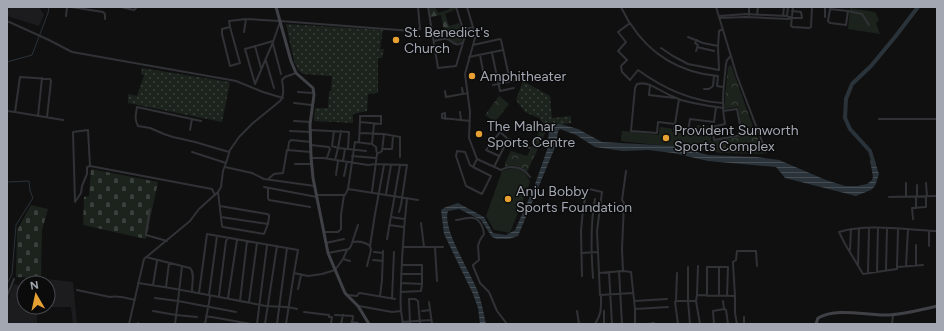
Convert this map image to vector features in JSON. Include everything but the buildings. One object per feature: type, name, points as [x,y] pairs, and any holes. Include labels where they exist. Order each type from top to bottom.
[{"type":"street","points":[[66,16],[67,7]]},
{"type":"street","points":[[71,7],[103,12],[105,14],[105,19]]},
{"type":"street","points":[[121,7],[134,10],[137,7]]},
{"type":"street","points":[[276,7],[296,73],[313,88],[314,93],[311,122],[312,164],[328,253],[346,295],[358,306],[369,324]]},
{"type":"street","points":[[230,26],[222,29],[222,34],[230,66],[240,63],[229,21],[246,19],[412,31],[420,29],[418,7]]},
{"type":"street","points":[[428,7],[438,68],[456,66],[465,36],[456,7]]},
{"type":"street","points":[[467,7],[475,38],[465,74],[470,121],[469,138],[477,159],[501,170],[509,167],[516,167],[525,171],[530,177]]},
{"type":"street","points":[[621,7],[630,24],[638,34],[664,59],[685,69],[701,74],[718,76],[717,86],[723,87]]},
{"type":"street","points":[[716,7],[737,76],[766,152]]},
{"type":"street","points":[[749,7],[749,16]]},
{"type":"street","points":[[757,15],[758,7]]},
{"type":"street","points":[[783,16],[784,7]]},
{"type":"street","points":[[787,16],[788,7]]},
{"type":"street","points":[[793,7],[791,26],[810,28],[812,7]]},
{"type":"street","points":[[825,7],[825,17]]},
{"type":"street","points":[[848,12],[846,25],[828,22],[830,9],[863,14],[869,25]]},
{"type":"street","points":[[749,16],[788,19],[802,18],[801,12],[792,11]]},
{"type":"street","points":[[719,17],[757,15],[787,16],[792,18]]},
{"type":"street","points":[[820,16],[828,17]]},
{"type":"street","points":[[244,32],[246,19]]},
{"type":"street","points":[[7,21],[72,52],[236,81],[283,98]]},
{"type":"street","points":[[273,42],[245,49],[255,84],[266,60],[273,42],[280,21]]},
{"type":"street","points":[[630,24],[618,32],[626,42],[618,51],[627,60],[621,66],[622,72],[630,80],[638,70],[654,82],[676,92],[702,100],[722,103]]},
{"type":"street","points":[[463,30],[473,27]]},
{"type":"street","points":[[660,48],[688,64],[719,70],[719,32],[723,29]]},
{"type":"street","points":[[688,37],[703,43],[718,46]]},
{"type":"street","points":[[434,41],[447,39],[458,44],[462,43],[463,41]]},
{"type":"street","points":[[473,45],[500,39],[510,81]]},
{"type":"street","points":[[697,40],[695,43],[698,47],[714,51]]},
{"type":"street","points":[[273,42],[281,74]]},
{"type":"street","points":[[255,46],[262,69]]},
{"type":"street","points":[[696,51],[698,47]]},
{"type":"street","points":[[469,58],[503,50]]},
{"type":"street","points":[[492,53],[500,91],[514,88]]},
{"type":"street","points":[[480,55],[483,71]]},
{"type":"street","points":[[650,85],[649,95],[679,99],[716,107],[723,110],[737,109],[742,135],[714,140],[712,127],[725,124],[723,110],[722,103],[723,87],[726,60],[731,56]]},
{"type":"street","points":[[266,60],[274,88]]},
{"type":"street","points":[[129,324],[142,262],[146,257],[190,221],[199,209],[218,192],[221,187],[224,167],[229,152],[239,137],[253,123],[283,98],[282,80],[284,77],[296,73]]},
{"type":"street","points":[[704,89],[708,89],[713,86],[714,76]]},
{"type":"street","points":[[15,112],[20,77],[50,79],[51,81],[46,117]]},
{"type":"street","points":[[38,116],[42,78]]},
{"type":"street","points":[[493,85],[517,80]]},
{"type":"street","points":[[675,124],[658,122],[657,133],[631,131],[635,88],[638,84],[643,83],[679,99]]},
{"type":"street","points":[[462,88],[463,94]]},
{"type":"street","points":[[445,91],[446,97],[468,93]]},
{"type":"street","points":[[298,92],[314,93]]},
{"type":"street","points":[[679,99],[674,130],[688,131],[690,119],[714,122],[716,107]]},
{"type":"street","points":[[294,103],[313,105]]},
{"type":"street","points":[[201,121],[138,107],[135,116],[138,126],[150,128],[173,137],[229,152]]},
{"type":"street","points":[[7,111],[63,120]]},
{"type":"street","points":[[460,112],[462,120]]},
{"type":"street","points":[[359,142],[360,116],[381,116],[381,124],[360,122]]},
{"type":"street","points":[[445,118],[470,121]]},
{"type":"street","points":[[879,119],[937,118]]},
{"type":"street","points":[[190,130],[192,119]]},
{"type":"street","points":[[294,121],[311,122]]},
{"type":"street","points":[[372,144],[374,124]]},
{"type":"street","points":[[88,130],[90,166],[87,166],[87,174],[81,192],[75,202],[73,132],[88,130]]},
{"type":"street","points":[[290,131],[349,132],[343,161]]},
{"type":"street","points":[[334,131],[332,146],[346,149],[366,150]]},
{"type":"street","points":[[335,160],[341,132]]},
{"type":"street","points":[[499,156],[486,150],[500,132],[508,139],[530,148]]},
{"type":"street","points":[[360,133],[384,134],[401,137],[400,157]]},
{"type":"street","points":[[383,149],[384,134]]},
{"type":"street","points":[[377,154],[383,149],[392,149],[393,136]]},
{"type":"street","points":[[494,167],[508,139]]},
{"type":"street","points":[[267,180],[274,174],[283,172],[286,160],[286,151],[288,150],[289,142],[291,140],[328,146],[330,149],[327,158]]},
{"type":"street","points":[[324,232],[338,232],[341,229],[340,215],[344,195],[346,195],[348,189],[355,142],[372,144],[376,147],[377,154],[372,192]]},
{"type":"street","points":[[288,150],[311,152]]},
{"type":"street","points":[[491,176],[470,165],[465,152],[457,151],[456,156],[466,186],[482,194],[491,176],[492,173]]},
{"type":"street","points":[[192,152],[226,163]]},
{"type":"street","points":[[352,156],[376,158]]},
{"type":"street","points":[[312,158],[327,158],[368,165],[376,164],[407,166],[399,212]]},
{"type":"street","points":[[473,167],[477,159]]},
{"type":"street","points":[[336,175],[338,160]]},
{"type":"street","points":[[344,176],[347,162]]},
{"type":"street","points":[[295,164],[312,164]]},
{"type":"street","points":[[367,266],[371,250],[370,246],[384,165]]},
{"type":"street","points":[[386,194],[391,165]]},
{"type":"street","points":[[387,239],[400,165]]},
{"type":"street","points":[[90,166],[212,189],[215,195]]},
{"type":"street","points":[[224,167],[252,173],[267,180],[315,186]]},
{"type":"street","points":[[623,271],[622,241],[624,202],[622,199],[626,172]]},
{"type":"street","points":[[906,183],[906,197]]},
{"type":"street","points":[[913,219],[912,208],[926,207],[926,183]]},
{"type":"street","points":[[916,208],[917,185]]},
{"type":"street","points":[[264,187],[317,196],[344,195]]},
{"type":"street","points":[[268,188],[269,200],[310,207]]},
{"type":"street","points":[[348,189],[418,200]]},
{"type":"street","points":[[582,276],[580,231],[587,189],[589,189],[602,192],[597,231],[601,310],[599,318],[595,324]]},
{"type":"street","points":[[218,192],[222,226],[223,227],[263,234],[268,224],[269,215],[220,206]]},
{"type":"street","points":[[889,197],[937,196]]},
{"type":"street","points":[[407,198],[404,219],[401,274],[400,299],[402,323],[431,320]]},
{"type":"street","points":[[592,278],[591,226],[595,199]]},
{"type":"street","points":[[150,209],[146,235],[167,240]]},
{"type":"street","points":[[221,217],[268,224]]},
{"type":"street","points":[[391,217],[404,219]]},
{"type":"street","points":[[456,220],[471,218],[480,222],[482,225],[484,234],[478,246],[479,260],[473,266],[480,283],[489,292],[497,311],[507,324]]},
{"type":"street","points":[[421,223],[424,247]]},
{"type":"street","points":[[328,253],[347,249],[351,246],[358,225]]},
{"type":"street","points":[[389,225],[404,227]]},
{"type":"street","points":[[858,265],[859,228]]},
{"type":"street","points":[[923,265],[897,267],[897,269],[863,274],[840,232],[859,228],[937,231]]},
{"type":"street","points":[[868,228],[868,273]]},
{"type":"street","points":[[877,272],[878,228]]},
{"type":"street","points":[[886,270],[887,228]]},
{"type":"street","points":[[850,251],[851,229]]},
{"type":"street","points":[[897,267],[898,229]]},
{"type":"street","points":[[906,266],[908,229]]},
{"type":"street","points":[[928,231],[929,246]]},
{"type":"street","points":[[199,293],[207,234],[298,250],[286,324]]},
{"type":"street","points":[[205,324],[210,297],[209,295],[217,236]]},
{"type":"street","points":[[219,297],[226,241],[228,238]]},
{"type":"street","points":[[326,243],[344,239]]},
{"type":"street","points":[[228,298],[237,240]]},
{"type":"street","points":[[240,301],[248,241]]},
{"type":"street","points":[[353,242],[358,241],[367,243],[370,246]]},
{"type":"street","points":[[249,302],[257,243]]},
{"type":"street","points":[[257,324],[267,245]]},
{"type":"street","points":[[916,245],[916,265]]},
{"type":"street","points":[[265,324],[277,246]]},
{"type":"street","points":[[403,247],[443,247]]},
{"type":"street","points":[[435,247],[436,281]]},
{"type":"street","points":[[278,324],[287,248]]},
{"type":"street","points":[[294,273],[308,276],[336,270],[344,259],[347,249]]},
{"type":"street","points":[[737,324],[735,313],[733,262],[736,260],[737,252],[756,251],[757,266]]},
{"type":"street","points":[[374,252],[383,252],[380,296]]},
{"type":"street","points":[[346,295],[357,296],[358,293],[360,293],[393,299],[394,252]]},
{"type":"street","points":[[581,253],[598,252]]},
{"type":"street","points":[[146,257],[190,268],[193,271],[193,292]]},
{"type":"street","points":[[344,259],[350,261]]},
{"type":"street","points":[[153,285],[157,260]]},
{"type":"street","points":[[373,260],[383,261]]},
{"type":"street","points":[[166,287],[169,263]]},
{"type":"street","points":[[401,292],[421,291],[422,284],[421,264],[402,265]]},
{"type":"street","points":[[175,324],[182,266]]},
{"type":"street","points":[[688,266],[688,301],[690,324]]},
{"type":"street","points":[[698,266],[696,301],[700,324]]},
{"type":"street","points":[[707,296],[707,266],[728,266],[727,296]]},
{"type":"street","points":[[719,266],[719,295]]},
{"type":"street","points":[[599,273],[623,271],[631,272],[635,324],[626,324]]},
{"type":"street","points":[[609,272],[612,324]]},
{"type":"street","points":[[619,272],[622,324]]},
{"type":"street","points":[[677,273],[675,302],[678,324]]},
{"type":"street","points":[[401,274],[422,274]]},
{"type":"street","points":[[298,289],[301,275]]},
{"type":"street","points":[[7,296],[14,279]]},
{"type":"street","points":[[401,283],[422,284]]},
{"type":"street","points":[[138,284],[166,287],[268,306],[297,309]]},
{"type":"street","points":[[77,290],[110,297],[114,295],[135,300]]},
{"type":"street","points":[[601,295],[633,293]]},
{"type":"street","points":[[697,296],[735,296]]},
{"type":"street","points":[[155,298],[236,312]]},
{"type":"street","points":[[410,323],[409,299],[415,299],[418,300],[420,324]]},
{"type":"street","points":[[634,301],[667,299]]},
{"type":"street","points":[[676,301],[696,301]]},
{"type":"street","points":[[723,301],[728,324]]},
{"type":"street","points":[[429,302],[432,324]]},
{"type":"street","points":[[358,306],[392,312],[401,311]]},
{"type":"street","points":[[816,324],[818,318],[837,313],[893,315],[937,306]]},
{"type":"street","points":[[635,309],[668,307]]},
{"type":"street","points":[[714,324],[713,311],[724,309]]},
{"type":"street","points":[[422,311],[430,310]]},
{"type":"street","points":[[153,311],[197,317]]},
{"type":"street","points":[[577,311],[579,324]]},
{"type":"street","points":[[604,311],[604,324]]},
{"type":"street","points":[[304,312],[329,315],[329,317],[332,317],[331,324]]},
{"type":"street","points":[[335,315],[353,317],[352,323],[358,323]]},
{"type":"street","points":[[341,324],[343,315]]},
{"type":"street","points":[[892,324],[893,315]]},
{"type":"street","points":[[206,316],[251,324]]},
{"type":"street","points":[[744,317],[744,324]]},
{"type":"street","points":[[648,324],[654,323]]},
{"type":"shaded area","points":[[10,7],[39,7],[44,15],[39,26],[7,16],[7,12]]},
{"type":"shaded area","points":[[560,124],[578,129],[602,142],[675,146],[708,155],[757,157],[779,160],[826,180],[845,186],[867,184],[872,180],[873,177],[870,160],[874,159],[879,174],[875,186],[871,190],[856,196],[785,178],[776,167],[708,161],[673,153],[648,150],[623,151],[595,147],[576,135],[560,129],[558,131],[556,145],[518,236],[509,239],[497,239],[492,237],[481,220],[459,209],[448,211],[447,218],[452,237],[475,285],[480,299],[486,324],[480,324],[478,308],[473,294],[444,234],[441,210],[458,203],[484,217],[493,233],[506,235],[515,230],[533,190],[547,150],[549,132],[553,125]]},
{"type":"shaded area","points":[[56,280],[73,282],[77,324],[73,324],[71,307],[56,307]]},
{"type":"shaded area","points":[[14,284],[16,285],[16,315],[37,315],[37,324],[7,324],[7,301]]},
{"type":"green space","points":[[428,7],[435,7],[438,13],[450,9],[449,7],[455,7],[456,9],[445,14],[449,26],[459,23],[463,36],[462,41],[455,43],[449,38],[445,37],[441,15],[430,17]]},
{"type":"green space","points":[[850,8],[875,12],[879,20],[876,23],[880,34],[848,29]]},
{"type":"green space","points":[[286,24],[383,30],[380,49],[384,49],[382,58],[378,58],[378,93],[368,94],[367,111],[353,114],[353,123],[314,121],[315,108],[328,108],[332,76],[303,74],[298,70],[294,61]]},
{"type":"green space","points":[[731,65],[753,127],[765,154],[720,153],[700,149],[621,141],[622,131],[659,135],[660,127],[672,129],[672,132],[695,135],[697,125],[711,142],[743,136],[738,107],[724,109],[728,67]]},
{"type":"green space","points":[[142,68],[230,82],[222,122],[128,103],[128,94],[137,96],[144,75],[141,74]]},
{"type":"green space","points":[[523,81],[550,96],[552,118],[571,116],[571,123],[546,127],[539,118],[525,112],[516,100]]},
{"type":"green space","points":[[499,96],[509,104],[495,122],[485,115]]},
{"type":"green space","name":"Provident Sunworth Sports Complex","points":[[697,125],[711,127],[711,151],[621,141],[622,131],[659,135],[660,127],[672,129],[672,132],[695,135]]},
{"type":"green space","points":[[540,130],[546,131],[527,172],[517,166],[505,167],[505,163],[511,151],[527,156]]},
{"type":"green space","name":"Anju Bobby Sports Foundation","points":[[514,168],[524,173],[530,182],[510,233],[494,230],[486,216],[502,171]]},
{"type":"green space","points":[[91,169],[158,182],[146,239],[83,225],[84,197],[89,196]]},
{"type":"green space","points":[[31,205],[48,209],[42,230],[41,275],[16,275],[17,230]]},
{"type":"waterway","points":[[7,62],[32,55],[49,7]]},
{"type":"waterway","points":[[874,164],[870,151],[850,129],[845,118],[846,99],[852,84],[871,66],[918,7]]},
{"type":"waterway","points":[[7,182],[29,181],[30,191],[33,198],[16,225],[12,274],[7,284]]},
{"type":"place","name":"St. Benedict's Church","points":[[396,40]]},
{"type":"place","name":"Amphitheater","points":[[472,76]]},
{"type":"place","name":"The Malhar Sports Centre","points":[[479,134]]},
{"type":"place","name":"Provident Sunworth Sports Complex","points":[[666,138]]},
{"type":"place","name":"Anju Bobby Sports Foundation","points":[[508,199]]}]
